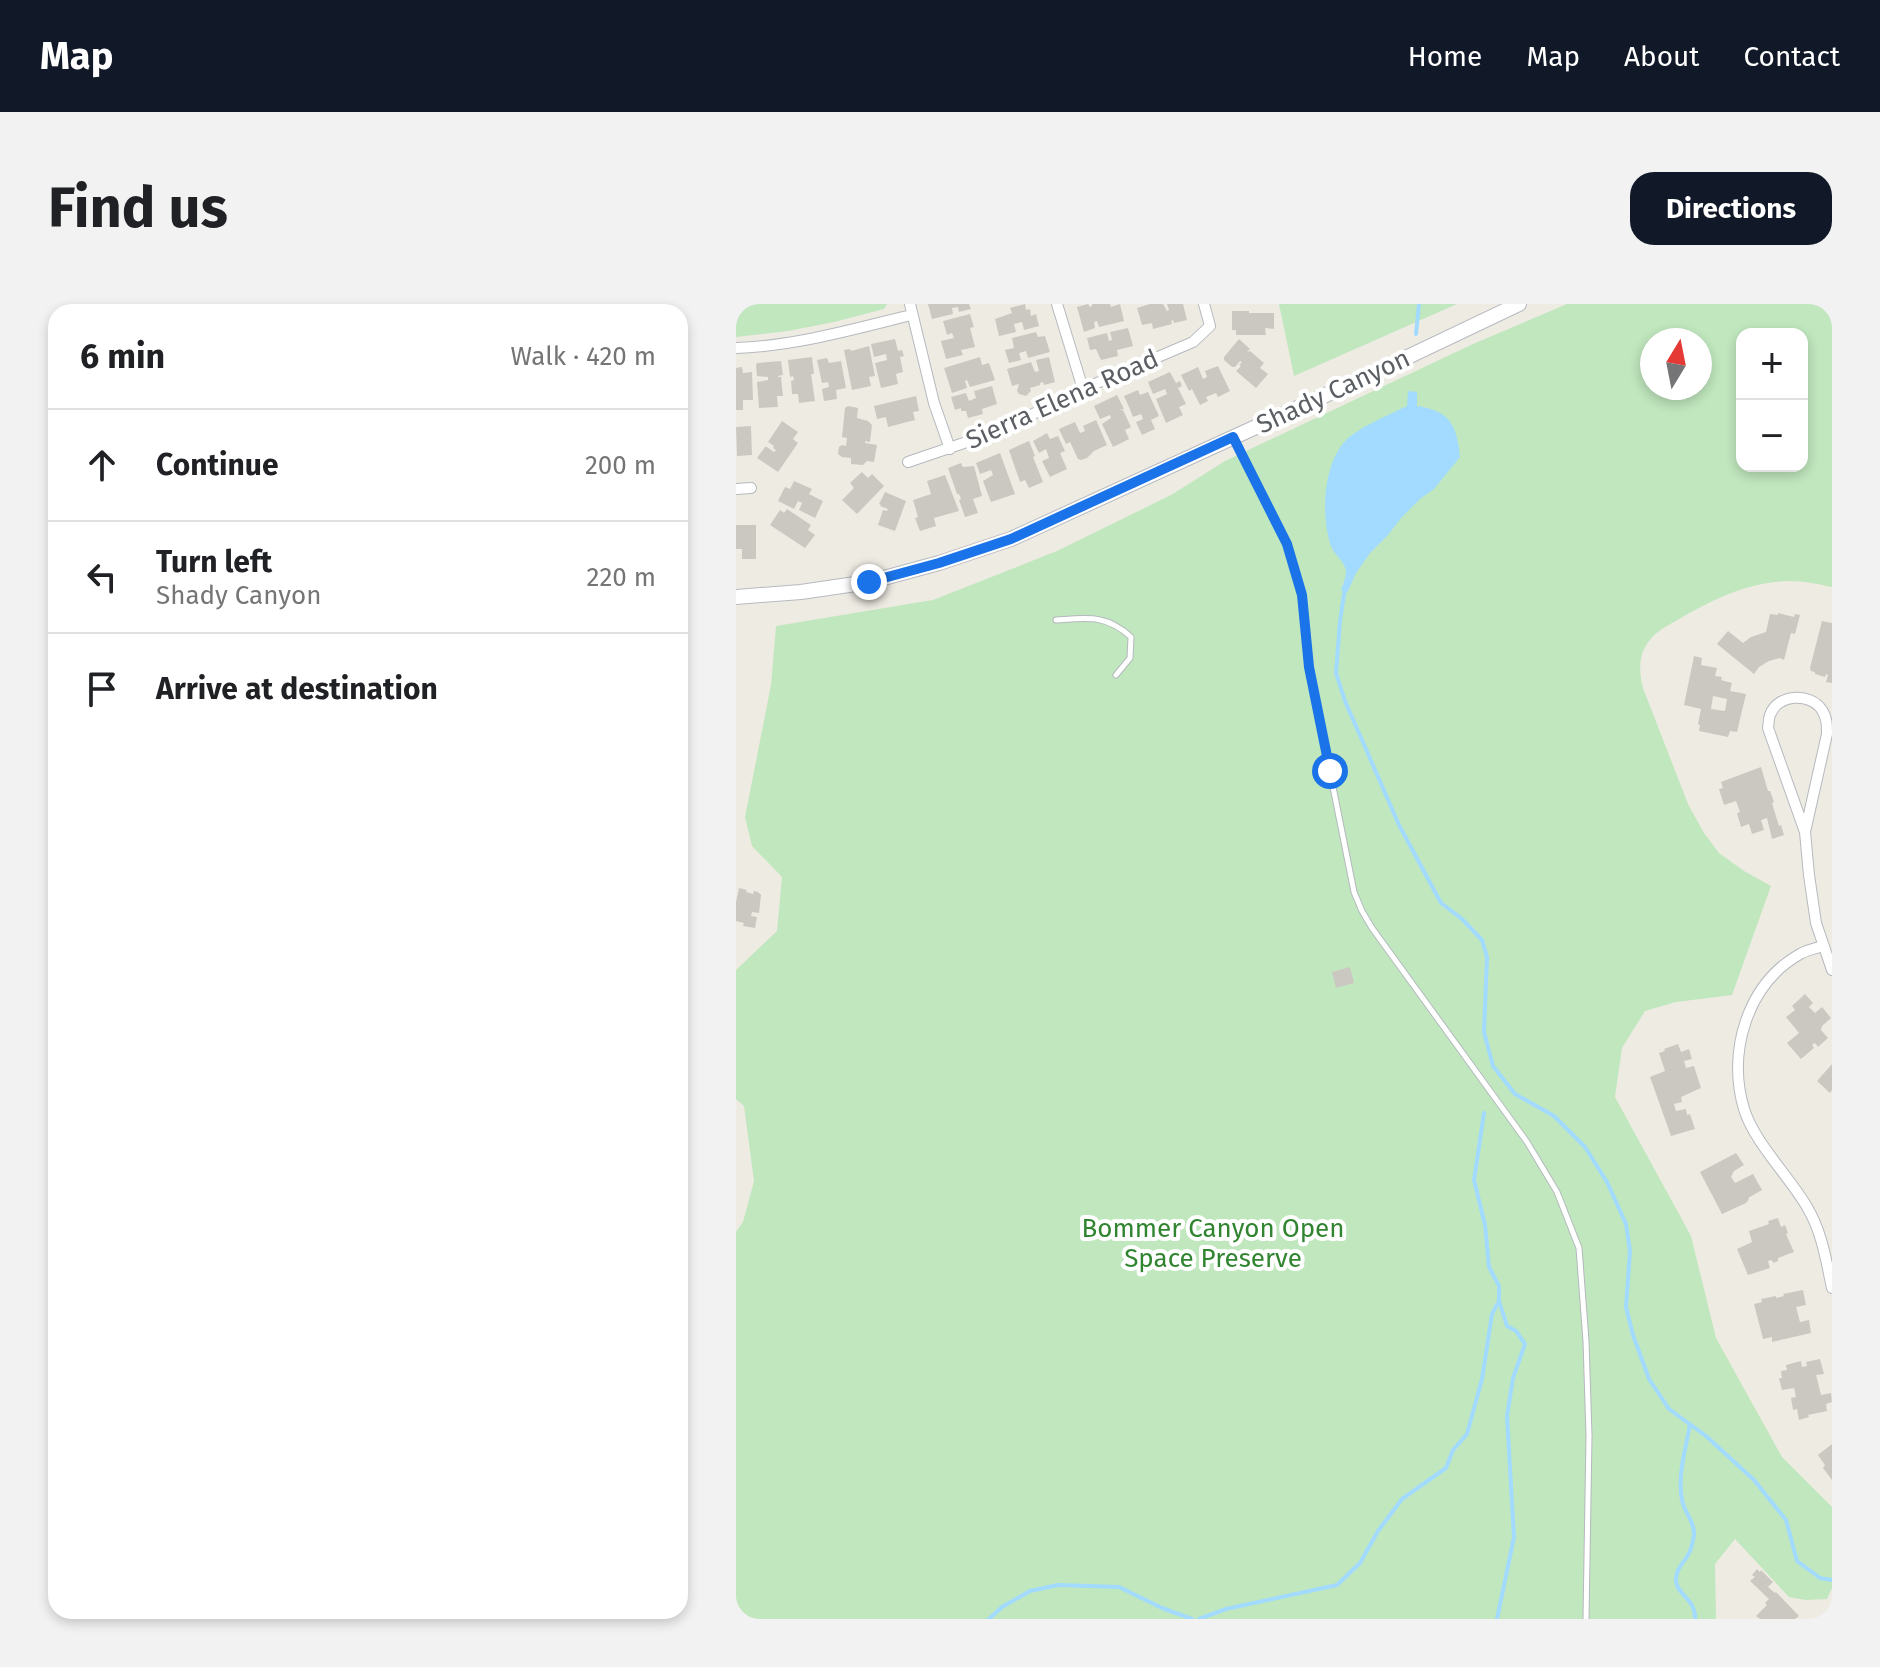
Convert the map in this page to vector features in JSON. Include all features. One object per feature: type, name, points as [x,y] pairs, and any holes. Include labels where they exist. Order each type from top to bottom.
[{"type":"main road","name":"Shady Canyon","points":[[736,597],[869,582],[977,552],[1047,524],[1519,304]]},
{"type":"street","points":[[1057,304],[1083,389]]},
{"type":"street","name":"Sierra Elena Road","points":[[908,462],[999,431],[1083,389],[1193,342],[1210,326],[1204,304]]},
{"type":"street","points":[[736,348],[819,337],[910,310],[934,403],[950,449]]},
{"type":"street","points":[[736,489],[751,488]]},
{"type":"street","points":[[1805,832],[1827,734],[1826,719],[1820,706],[1807,698],[1793,698],[1774,707],[1768,728],[1805,832],[1816,923],[1832,970]]},
{"type":"street","points":[[1823,946],[1801,953],[1773,973],[1758,992],[1744,1021],[1739,1085],[1744,1111],[1760,1140],[1808,1208],[1822,1240],[1832,1288]]},
{"type":"lane","points":[[1233,437],[1287,544],[1302,595],[1309,667],[1354,892],[1362,911],[1527,1142],[1557,1192],[1579,1248],[1589,1436],[1586,1619]]},
{"type":"lane","points":[[1056,620],[1093,618],[1118,625],[1131,637],[1130,658],[1116,675]]},
{"type":"green space","points":[[736,304],[887,304],[884,309],[834,322],[736,337]]},
{"type":"green space","points":[[1279,304],[1457,304],[1294,376]]},
{"type":"green space","name":"Bommer Canyon Open Space Preserve","points":[[1567,304],[1832,304],[1832,587],[1789,581],[1732,593],[1659,631],[1645,646],[1640,664],[1643,688],[1688,804],[1704,833],[1719,853],[1771,886],[1732,995],[1676,1002],[1645,1011],[1622,1048],[1615,1097],[1691,1236],[1716,1338],[1782,1457],[1832,1507],[1832,1588],[1827,1599],[1789,1597],[1735,1539],[1715,1564],[1716,1619],[736,1619],[736,1232],[743,1222],[754,1181],[744,1106],[736,1099],[736,970],[777,931],[782,877],[752,846],[745,817],[771,685],[776,626],[933,600],[1057,551],[1171,495],[1225,461],[1473,344]]},
{"type":"water","points":[[1408,391],[1417,392],[1417,406],[1438,412],[1450,422],[1457,437],[1460,457],[1434,489],[1402,517],[1370,553],[1347,593],[1341,590],[1346,576],[1345,568],[1333,549],[1328,533],[1325,502],[1330,471],[1342,444],[1372,423],[1407,406]]},
{"type":"building","points":[[928,304],[969,304],[971,309],[959,312],[958,307],[952,308],[953,314],[932,319]]},
{"type":"building","points":[[1025,304],[1031,316],[1036,314],[1039,326],[1024,330],[1022,322],[1014,324],[1016,332],[999,336],[995,319],[1012,313],[1010,308]]},
{"type":"building","points":[[1088,304],[1090,307],[1092,304],[1110,304],[1111,307],[1120,304],[1124,321],[1099,327],[1097,321],[1094,322],[1095,328],[1084,332],[1077,307]]},
{"type":"building","points":[[1163,304],[1167,311],[1167,304],[1183,304],[1187,320],[1174,323],[1173,320],[1172,324],[1153,329],[1152,323],[1142,325],[1137,308]]},
{"type":"building","points":[[1232,311],[1274,313],[1274,329],[1265,328],[1266,335],[1236,335],[1236,330],[1232,330]]},
{"type":"building","points":[[970,314],[975,347],[961,350],[963,355],[946,359],[941,341],[954,338],[952,333],[947,335],[943,321]]},
{"type":"building","points":[[1128,328],[1133,346],[1117,350],[1118,356],[1101,360],[1096,349],[1090,350],[1087,338],[1107,333],[1109,341],[1112,340],[1110,332]]},
{"type":"building","points":[[1036,332],[1038,337],[1045,336],[1050,352],[1028,358],[1026,351],[1019,353],[1021,360],[1009,363],[1005,350],[1014,348],[1012,338]]},
{"type":"building","points":[[895,339],[898,351],[902,350],[904,356],[900,357],[903,372],[896,374],[898,384],[881,388],[875,363],[887,360],[886,354],[874,357],[871,344]]},
{"type":"building","points":[[1239,339],[1250,349],[1247,352],[1250,351],[1264,363],[1260,368],[1268,374],[1256,388],[1236,371],[1242,362],[1232,367],[1224,360]]},
{"type":"building","points":[[869,346],[875,376],[869,377],[871,386],[852,390],[844,350]]},
{"type":"building","points":[[812,357],[815,401],[799,403],[798,394],[792,394],[791,381],[794,380],[793,376],[790,377],[788,360]]},
{"type":"building","points":[[980,357],[982,365],[989,363],[995,380],[970,387],[967,380],[967,388],[952,393],[944,368]]},
{"type":"building","points":[[1049,357],[1055,382],[1040,383],[1030,388],[1026,396],[1019,394],[1019,384],[1012,386],[1007,369],[1031,362],[1035,372],[1039,371],[1036,360]]},
{"type":"building","points":[[827,358],[829,363],[841,361],[846,388],[836,390],[837,399],[824,401],[822,389],[829,387],[828,382],[822,383],[817,360]]},
{"type":"building","points":[[781,361],[783,375],[778,377],[781,377],[783,396],[777,396],[778,407],[759,408],[757,382],[768,380],[768,377],[757,376],[756,365]]},
{"type":"building","points":[[1218,366],[1230,391],[1218,397],[1216,393],[1206,397],[1208,401],[1200,405],[1181,375],[1198,367],[1203,379],[1207,377],[1205,371]]},
{"type":"building","points":[[742,367],[743,373],[752,372],[753,400],[743,400],[743,410],[736,410],[736,368]]},
{"type":"building","points":[[1170,372],[1176,383],[1180,381],[1182,386],[1178,388],[1186,404],[1179,407],[1183,415],[1166,423],[1156,399],[1167,394],[1165,389],[1153,394],[1148,382]]},
{"type":"building","points":[[992,386],[997,404],[982,409],[983,414],[968,418],[966,411],[961,411],[961,408],[955,410],[951,397],[966,393],[969,401],[976,398],[974,391]]},
{"type":"building","points":[[1138,390],[1140,395],[1148,392],[1159,416],[1151,420],[1155,429],[1142,435],[1136,422],[1143,419],[1141,414],[1133,417],[1124,396]]},
{"type":"building","points":[[1117,395],[1124,409],[1119,410],[1123,410],[1131,427],[1125,430],[1129,439],[1113,447],[1102,424],[1111,418],[1110,415],[1100,419],[1094,406]]},
{"type":"building","points":[[916,396],[919,411],[913,412],[915,420],[888,427],[886,417],[877,419],[874,406]]},
{"type":"building","points":[[845,408],[858,408],[857,418],[872,425],[870,442],[865,443],[877,445],[874,462],[851,464],[851,458],[838,454],[839,447],[846,446],[847,438],[842,437]]},
{"type":"building","points":[[1096,420],[1107,445],[1087,458],[1078,459],[1059,429],[1075,422],[1080,433],[1085,431],[1083,426]]},
{"type":"building","points":[[782,421],[798,432],[793,439],[798,443],[778,472],[757,458],[765,447],[774,452],[776,450],[768,442]]},
{"type":"building","points":[[751,426],[752,455],[737,456],[736,427]]},
{"type":"building","points":[[1047,433],[1050,439],[1058,436],[1065,451],[1060,453],[1067,469],[1050,477],[1042,461],[1049,458],[1046,449],[1039,453],[1033,441]]},
{"type":"building","points":[[1029,441],[1043,482],[1029,488],[1025,480],[1020,482],[1009,450]]},
{"type":"building","points":[[1000,453],[1015,494],[991,502],[983,481],[993,475],[991,470],[980,474],[976,463]]},
{"type":"building","points":[[961,463],[963,467],[974,466],[982,496],[973,499],[978,513],[965,517],[948,468]]},
{"type":"building","points":[[862,472],[868,478],[872,474],[884,486],[857,514],[842,500],[854,488],[850,483]]},
{"type":"building","points":[[945,475],[959,511],[934,518],[936,526],[920,531],[913,500],[931,494],[927,481]]},
{"type":"building","points":[[794,481],[812,489],[809,494],[823,501],[815,518],[799,510],[802,503],[798,501],[794,509],[778,501],[785,487],[790,489]]},
{"type":"building","points":[[885,492],[906,501],[895,531],[878,525],[883,510],[888,509],[879,504]]},
{"type":"building","points":[[787,509],[811,525],[808,530],[815,535],[805,548],[770,525],[780,510],[784,513]]},
{"type":"building","points":[[736,525],[756,525],[756,559],[742,559],[742,549],[736,549]]},
{"type":"building","points":[[1770,614],[1794,617],[1795,614],[1800,615],[1795,634],[1791,633],[1784,660],[1769,661],[1754,674],[1717,644],[1728,631],[1743,643],[1766,632]]},
{"type":"building","points":[[1822,621],[1832,623],[1832,683],[1826,682],[1828,675],[1815,674],[1810,668]]},
{"type":"building","points":[[1694,656],[1702,658],[1701,665],[1717,668],[1715,676],[1732,683],[1730,691],[1746,694],[1737,732],[1730,731],[1728,737],[1699,731],[1701,709],[1684,705]],"holes":[[[1713,696],[1727,699],[1725,711],[1711,709]]]},
{"type":"building","points":[[1761,767],[1784,835],[1772,839],[1767,818],[1761,820],[1764,830],[1752,834],[1749,824],[1741,827],[1736,801],[1724,805],[1719,789],[1723,788],[1721,782]]},
{"type":"building","points":[[739,888],[761,895],[759,913],[752,912],[751,916],[757,917],[755,928],[736,921]]},
{"type":"building","points":[[1350,967],[1354,983],[1336,988],[1332,972]]},
{"type":"building","points":[[1805,994],[1813,1003],[1809,1007],[1815,1013],[1822,1007],[1831,1018],[1821,1030],[1828,1038],[1818,1047],[1815,1043],[1812,1045],[1814,1048],[1801,1059],[1787,1043],[1799,1033],[1786,1017],[1795,1010],[1792,1006]]},
{"type":"building","points":[[1678,1044],[1681,1052],[1689,1049],[1692,1059],[1684,1061],[1686,1068],[1694,1066],[1701,1088],[1681,1097],[1682,1102],[1674,1104],[1676,1111],[1686,1109],[1695,1129],[1671,1136],[1650,1077],[1665,1071],[1659,1053]]},
{"type":"building","points":[[1832,1064],[1832,1090],[1830,1093],[1817,1081]]},
{"type":"building","points":[[1736,1153],[1744,1165],[1731,1177],[1735,1183],[1753,1174],[1762,1190],[1748,1198],[1746,1203],[1722,1214],[1700,1172]]},
{"type":"building","points":[[1778,1218],[1781,1227],[1785,1225],[1794,1252],[1773,1263],[1772,1260],[1768,1261],[1770,1268],[1748,1275],[1737,1249],[1752,1242],[1749,1231]]},
{"type":"building","points":[[1803,1290],[1806,1305],[1796,1307],[1800,1322],[1809,1320],[1811,1333],[1772,1342],[1772,1337],[1763,1339],[1754,1304],[1762,1302],[1761,1299]]},
{"type":"building","points":[[1820,1359],[1824,1374],[1816,1375],[1821,1395],[1831,1393],[1832,1402],[1826,1404],[1827,1411],[1799,1420],[1791,1398],[1796,1397],[1794,1388],[1782,1390],[1781,1371],[1787,1370],[1786,1365],[1801,1361],[1802,1367],[1807,1366],[1806,1362]]},
{"type":"building","points":[[1832,1444],[1832,1480],[1818,1455]]},
{"type":"building","points":[[1757,1569],[1773,1582],[1768,1587],[1799,1616],[1795,1619],[1760,1619],[1756,1616],[1769,1599],[1750,1581]]},
{"type":"waterway","points":[[1416,334],[1419,304]]},
{"type":"waterway","points":[[1345,588],[1336,673],[1345,701],[1399,825],[1441,903],[1482,940],[1487,957],[1484,1032],[1493,1066],[1515,1094],[1554,1116],[1585,1147],[1607,1182],[1626,1224],[1630,1251],[1626,1307],[1649,1379],[1669,1409],[1706,1436],[1754,1480],[1786,1520],[1797,1561],[1820,1578],[1832,1580]]},
{"type":"waterway","points":[[1199,1619],[1226,1609],[1337,1585],[1360,1563],[1378,1531],[1402,1499],[1446,1468],[1453,1450],[1467,1434],[1482,1379],[1492,1314],[1499,1301],[1499,1286],[1489,1267],[1485,1225],[1474,1180],[1484,1113]]},
{"type":"waterway","points":[[1497,1619],[1514,1537],[1507,1416],[1513,1378],[1525,1344],[1516,1331],[1507,1326],[1499,1301]]},
{"type":"waterway","points":[[1690,1424],[1681,1491],[1694,1535],[1676,1581],[1693,1607],[1695,1619]]},
{"type":"waterway","points":[[989,1619],[1002,1607],[1030,1591],[1058,1585],[1119,1587],[1192,1619]]},
{"type":"route","points":[[869,582],[977,552],[1011,539],[1233,437],[1287,544],[1302,595],[1309,667],[1330,771]]}]
